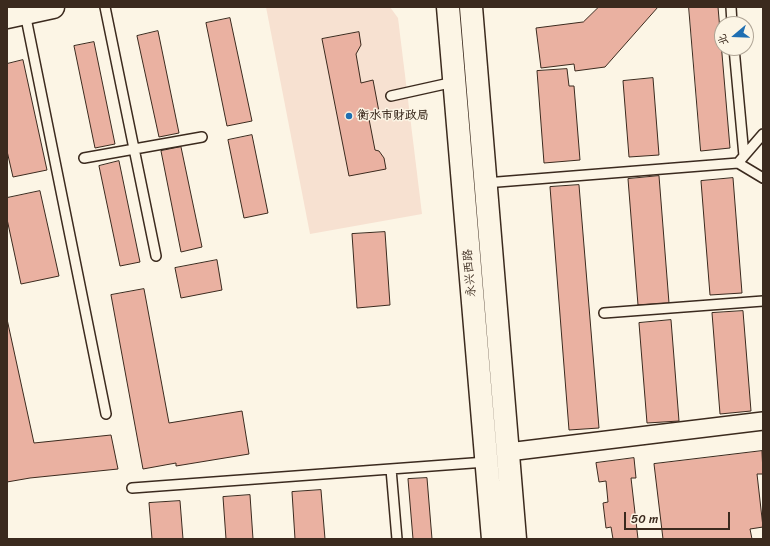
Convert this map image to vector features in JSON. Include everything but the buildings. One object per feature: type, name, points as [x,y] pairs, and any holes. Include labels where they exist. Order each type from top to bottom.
[{"type":"main road","points":[[16,15],[53,7]]},
{"type":"main road","name":"永兴西路","points":[[448,7],[493,539]]},
{"type":"main road","name":"永兴西路","points":[[470,7],[515,539]]},
{"type":"street","points":[[508,452],[763,421]]},
{"type":"lane","points":[[105,7],[156,256]]},
{"type":"lane","points":[[16,15],[106,414]]},
{"type":"lane","points":[[735,56],[741,159],[763,178]]},
{"type":"lane","points":[[391,96],[454,82]]},
{"type":"lane","points":[[485,183],[741,159],[763,134]]},
{"type":"lane","points":[[84,158],[202,137]]},
{"type":"lane","points":[[604,312],[763,301]]},
{"type":"lane","points":[[132,488],[486,462]]},
{"type":"lane","points":[[391,469],[397,539]]},
{"type":"shaded area","name":"衡水市财政局","points":[[266,7],[390,7],[398,18],[422,214],[310,234]]},
{"type":"place","name":"衡水市财政局","points":[[349,116]]}]
